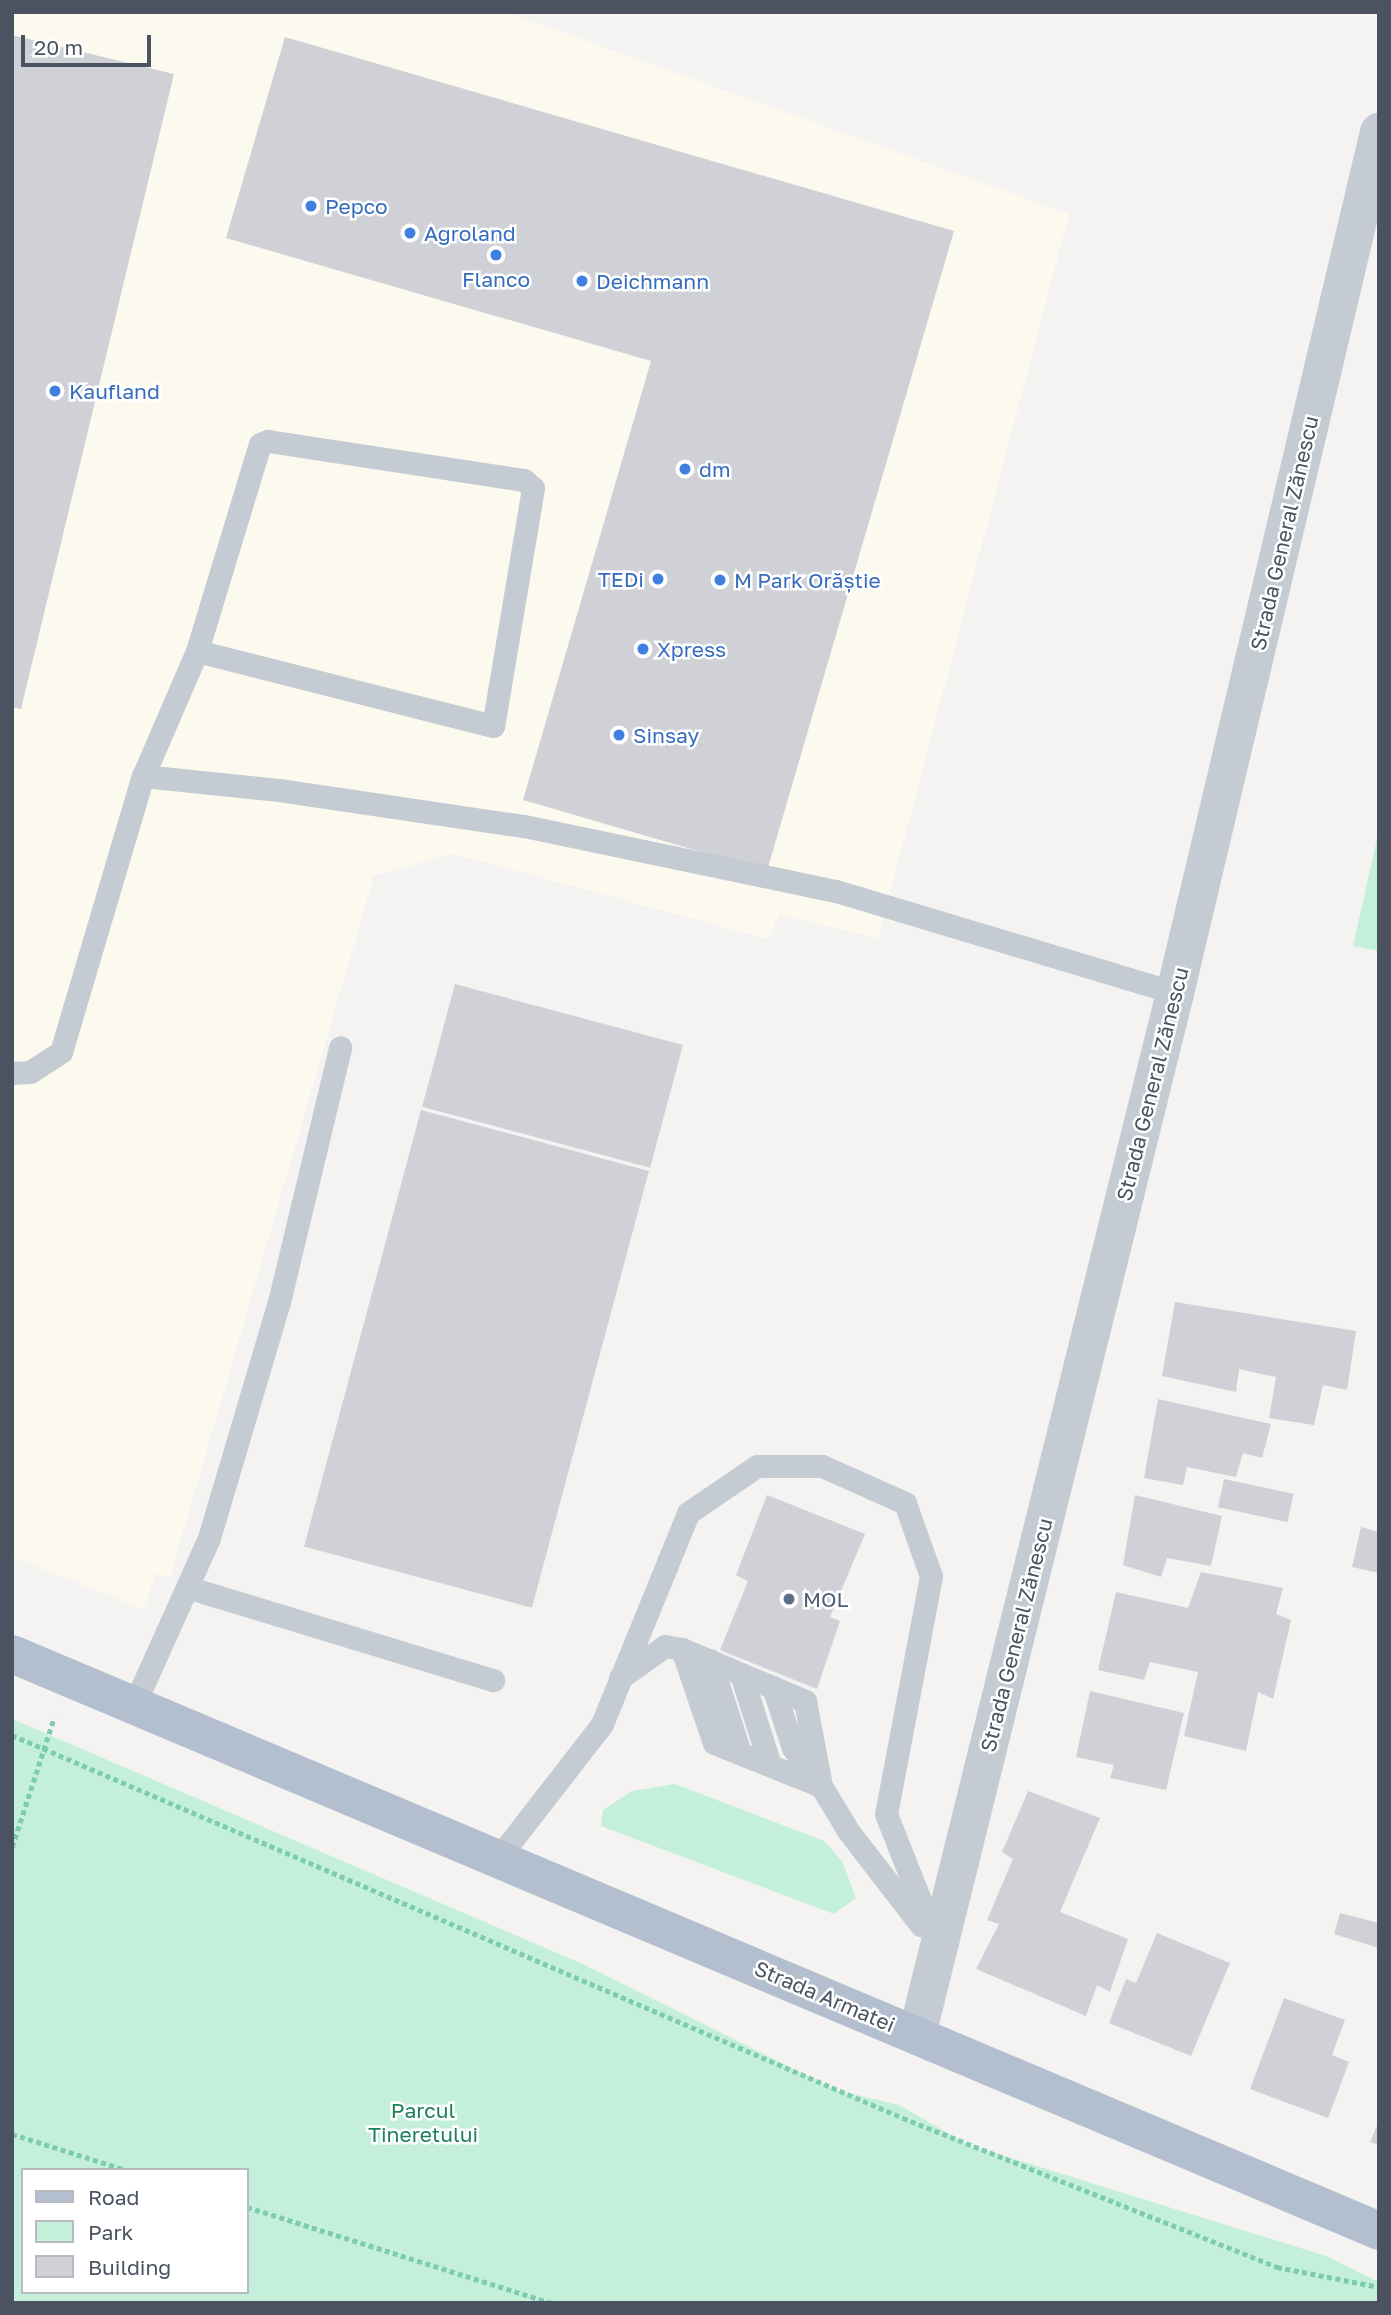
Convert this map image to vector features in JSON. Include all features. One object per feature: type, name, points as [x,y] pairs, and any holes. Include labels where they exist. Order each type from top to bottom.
[{"type":"main road","name":"Strada Armatei","points":[[12,1654],[499,1857],[1379,2231]]},
{"type":"street","name":"Strada General Zănescu","points":[[916,2035],[1175,993],[1379,132]]},
{"type":"lane","points":[[12,1073],[30,1072],[61,1052],[143,776],[197,651],[260,444],[268,441],[524,480],[533,488],[493,726],[197,651]]},
{"type":"lane","points":[[143,776],[279,790],[524,826],[836,891],[1175,993]]},
{"type":"lane","points":[[134,1705],[190,1588],[209,1538],[279,1302],[340,1047]]},
{"type":"lane","points":[[499,1857],[602,1724],[688,1514],[757,1466],[822,1466],[905,1503],[931,1576],[886,1814],[938,1946]]},
{"type":"lane","points":[[190,1588],[493,1680]]},
{"type":"lane","points":[[620,1678],[665,1646],[682,1648],[805,1701],[821,1786],[849,1832],[938,1946]]},
{"type":"lane","points":[[682,1648],[714,1743],[769,1762],[821,1786]]},
{"type":"lane","points":[[710,1660],[740,1753]]},
{"type":"lane","points":[[741,1674],[769,1762]]},
{"type":"path","points":[[12,1847],[68,1677]]},
{"type":"path","points":[[12,1735],[903,2118],[1277,2267],[1379,2287]]},
{"type":"path","points":[[12,2134],[120,2168]]},
{"type":"path","points":[[248,2207],[551,2303]]},
{"type":"shaded area","points":[[12,12],[506,12],[1069,214],[878,938],[779,915],[768,939],[454,854],[374,875],[170,1577],[156,1573],[143,1609],[12,1556]]},
{"type":"green space","points":[[1379,830],[1379,951],[1353,946]]},
{"type":"green space","name":"Parcul Tineretului","points":[[12,1719],[585,1965],[836,2090],[899,2105],[969,2145],[1326,2256],[1379,2282],[1379,2303],[12,2303]]},
{"type":"green space","points":[[675,1784],[824,1841],[842,1861],[856,1898],[834,1914],[601,1826],[603,1810],[632,1791]]},
{"type":"building","name":"Kaufland","points":[[12,35],[174,74],[21,709],[12,707]]},
{"type":"building","name":"M Park Orăștie","points":[[285,37],[954,231],[767,871],[523,800],[651,361],[226,238]]},
{"type":"building","points":[[455,984],[683,1045],[650,1168],[422,1107]]},
{"type":"building","points":[[421,1110],[649,1171],[532,1608],[304,1547]]},
{"type":"building","points":[[1175,1302],[1356,1331],[1347,1390],[1323,1385],[1314,1425],[1269,1418],[1276,1377],[1239,1369],[1236,1392],[1162,1376]]},
{"type":"building","points":[[1158,1399],[1271,1424],[1262,1458],[1243,1453],[1236,1477],[1187,1467],[1183,1485],[1144,1478]]},
{"type":"building","points":[[1224,1479],[1293,1494],[1287,1522],[1218,1507]]},
{"type":"building","name":"MOL","points":[[767,1495],[865,1534],[830,1617],[840,1621],[817,1689],[720,1650],[748,1581],[736,1575]]},
{"type":"building","points":[[1135,1495],[1222,1516],[1211,1566],[1167,1558],[1161,1577],[1123,1565]]},
{"type":"building","points":[[1361,1527],[1379,1532],[1379,1573],[1352,1567]]},
{"type":"building","points":[[1201,1572],[1283,1588],[1276,1614],[1291,1620],[1273,1699],[1258,1692],[1246,1751],[1184,1736],[1198,1672],[1150,1662],[1144,1680],[1098,1670],[1116,1592],[1188,1608]]},
{"type":"building","points":[[1090,1691],[1184,1713],[1166,1790],[1110,1778],[1114,1765],[1076,1757]]},
{"type":"building","points":[[1028,1791],[1100,1818],[1060,1912],[1128,1939],[1110,1992],[1097,1985],[1086,2016],[976,1969],[999,1924],[987,1920],[1013,1859],[1002,1852]]},
{"type":"building","points":[[1340,1913],[1379,1923],[1379,1948],[1334,1934]]},
{"type":"building","points":[[1157,1933],[1230,1963],[1191,2056],[1109,2023],[1126,1979],[1136,1983]]},
{"type":"building","points":[[1284,1998],[1345,2020],[1332,2055],[1349,2062],[1328,2118],[1250,2089]]},
{"type":"building","points":[[1379,2121],[1379,2145],[1370,2142]]},
{"type":"place","name":"Pepco","points":[[311,206]]},
{"type":"place","name":"Agroland","points":[[410,233]]},
{"type":"place","name":"Flanco","points":[[496,255]]},
{"type":"place","name":"Deichmann","points":[[582,281]]},
{"type":"place","name":"Kaufland","points":[[55,391]]},
{"type":"place","name":"dm","points":[[685,469]]},
{"type":"place","name":"TEDi","points":[[658,579]]},
{"type":"place","name":"M Park Orăștie","points":[[720,580]]},
{"type":"place","name":"Xpress","points":[[643,649]]},
{"type":"place","name":"Sinsay","points":[[619,735]]},
{"type":"place","name":"MOL","points":[[789,1599]]}]
